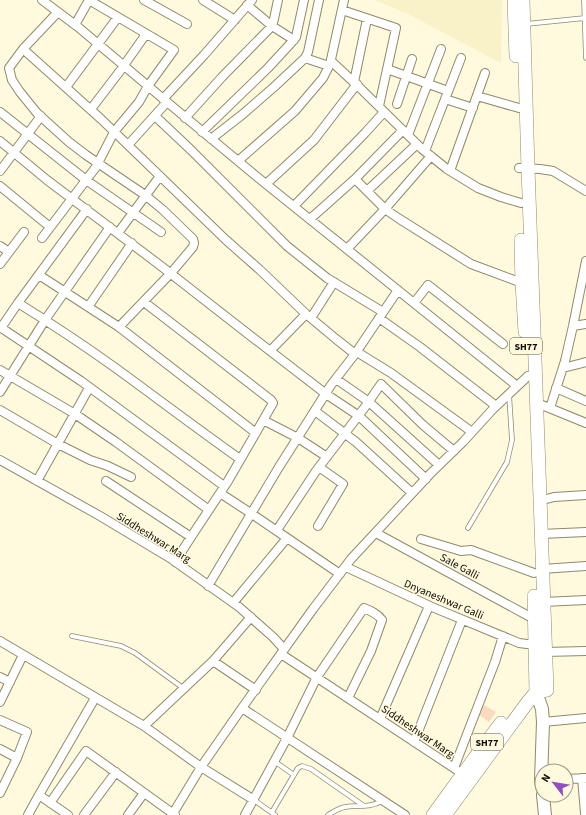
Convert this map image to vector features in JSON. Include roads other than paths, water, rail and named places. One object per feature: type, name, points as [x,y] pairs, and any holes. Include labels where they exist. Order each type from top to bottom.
[{"type":"main road","name":"SH77","points":[[514,0],[514,25],[537,403],[540,534],[534,619],[540,649]]},
{"type":"main road","name":"SH77","points":[[445,815],[541,685],[540,649],[543,602],[530,503],[531,469],[528,376],[522,283],[521,203],[523,168],[523,0]]},
{"type":"main road","name":"SH77","points":[[433,815],[459,771],[526,689],[541,685]]},
{"type":"main road","points":[[541,685],[543,722],[542,763]]},
{"type":"main road","points":[[544,803],[545,815]]},
{"type":"street","points":[[42,0],[74,24],[202,132],[517,386]]},
{"type":"street","points":[[42,238],[86,180],[97,164],[114,132],[139,102],[148,86],[174,50],[89,0],[74,24]]},
{"type":"street","points":[[144,0],[187,24]]},
{"type":"street","points":[[203,0],[213,2],[235,20]]},
{"type":"street","points":[[185,118],[222,77],[272,26],[278,0]]},
{"type":"street","points":[[202,132],[268,68],[294,40],[296,37],[304,0]]},
{"type":"street","points":[[211,139],[274,87],[305,58],[308,52],[319,0]]},
{"type":"street","points":[[238,161],[295,111],[323,78],[330,64],[344,0]]},
{"type":"street","points":[[128,145],[155,116],[165,101],[250,2],[272,26],[294,40]]},
{"type":"street","points":[[294,206],[360,139],[381,109],[387,69],[396,28],[342,10]]},
{"type":"street","points":[[58,12],[23,49],[9,68],[12,80],[20,92],[41,116],[69,142],[97,164],[164,210],[193,239],[194,243],[193,247],[171,273],[119,327]]},
{"type":"street","points":[[66,87],[118,17]]},
{"type":"street","points":[[266,184],[314,140],[355,83],[367,19]]},
{"type":"street","points":[[91,109],[146,34]]},
{"type":"street","points":[[23,49],[91,109],[226,240],[309,316],[336,339],[356,353],[391,373],[472,432]]},
{"type":"street","points":[[310,219],[355,180],[405,132],[441,49]]},
{"type":"street","points":[[305,58],[330,64],[355,83],[417,144],[450,171],[478,188],[521,203]]},
{"type":"street","points":[[347,248],[385,209],[428,154],[447,95],[461,58]]},
{"type":"street","points":[[397,104],[412,59]]},
{"type":"street","points":[[387,69],[427,84],[473,108]]},
{"type":"street","points":[[450,171],[485,72]]},
{"type":"street","points":[[477,96],[519,108]]},
{"type":"street","points":[[0,112],[86,180],[161,232]]},
{"type":"street","points":[[0,171],[41,116]]},
{"type":"street","points":[[155,116],[287,246],[327,278],[381,315],[496,406]]},
{"type":"street","points":[[0,141],[47,180],[132,243],[326,394],[359,416],[426,478]]},
{"type":"street","points":[[367,191],[417,144]]},
{"type":"street","points":[[523,168],[553,170],[586,191]]},
{"type":"street","points":[[118,233],[160,176]]},
{"type":"street","points":[[355,180],[385,209],[471,264],[522,283]]},
{"type":"street","points":[[0,186],[50,227]]},
{"type":"street","points":[[1,327],[87,209]]},
{"type":"street","points":[[0,392],[45,320],[110,227]]},
{"type":"street","points":[[0,264],[24,232]]},
{"type":"street","points":[[88,307],[132,243]]},
{"type":"street","points":[[0,246],[9,252]]},
{"type":"street","points":[[550,408],[563,368],[584,286],[586,261]]},
{"type":"street","points":[[39,275],[119,327],[256,433]]},
{"type":"street","points":[[270,351],[309,316],[334,282]]},
{"type":"street","points":[[414,303],[428,285],[503,344]]},
{"type":"street","points":[[208,586],[279,467],[336,379],[356,353],[398,290]]},
{"type":"street","points":[[144,302],[273,403],[222,490],[175,562]]},
{"type":"street","points":[[18,303],[117,369],[240,460]]},
{"type":"street","points":[[573,326],[586,324]]},
{"type":"street","name":"Dnyaneshwar Galli","points":[[1,327],[89,388],[252,514],[287,538],[343,570],[519,643],[540,649],[586,651]]},
{"type":"street","points":[[563,368],[586,362]]},
{"type":"street","points":[[0,370],[74,414],[116,442],[209,510]]},
{"type":"street","points":[[50,803],[86,751],[173,815],[201,767],[313,609],[343,570],[426,478],[454,451],[496,406],[528,376]]},
{"type":"street","points":[[336,379],[369,402],[439,465]]},
{"type":"street","points":[[277,530],[319,467],[359,416],[381,384],[423,425],[454,451]]},
{"type":"street","points":[[37,481],[89,388]]},
{"type":"street","points":[[556,388],[586,401]]},
{"type":"street","points":[[537,403],[586,423]]},
{"type":"street","points":[[0,410],[58,444],[90,460],[132,477]]},
{"type":"street","points":[[315,411],[345,434],[412,493]]},
{"type":"street","points":[[263,420],[298,438],[327,457]]},
{"type":"street","name":"Siddheshwar Marg","points":[[0,460],[100,516],[175,562],[251,617],[273,637],[283,651],[317,677],[459,771]]},
{"type":"street","points":[[318,526],[343,484],[319,467]]},
{"type":"street","points":[[106,481],[191,537]]},
{"type":"street","points":[[539,501],[554,497],[586,495]]},
{"type":"street","points":[[540,534],[586,532]]},
{"type":"street","name":"Sale Galli","points":[[376,533],[534,619]]},
{"type":"street","points":[[233,603],[287,538]]},
{"type":"street","points":[[421,539],[461,551],[470,550],[538,571],[586,566]]},
{"type":"street","points":[[543,602],[586,600]]},
{"type":"street","points":[[380,719],[428,606]]},
{"type":"street","points":[[245,815],[287,738],[317,677],[364,608],[379,616],[382,620],[371,651],[348,698]]},
{"type":"street","points":[[144,726],[213,661],[251,617]]},
{"type":"street","points":[[414,742],[462,620]]},
{"type":"street","points":[[459,771],[496,662],[503,636]]},
{"type":"street","points":[[1,643],[144,726],[201,767],[254,800]]},
{"type":"street","points":[[0,702],[23,655]]},
{"type":"street","points":[[213,661],[256,690]]},
{"type":"street","points":[[0,677],[10,682]]},
{"type":"street","points":[[28,815],[95,698]]},
{"type":"street","points":[[242,708],[405,815]]},
{"type":"street","points":[[543,722],[586,718]]},
{"type":"street","points":[[0,720],[27,732],[17,758],[4,778],[0,793]]},
{"type":"street","points":[[0,749],[17,758]]},
{"type":"street","points":[[84,815],[116,772]]},
{"type":"street","points":[[574,779],[584,778],[585,813]]},
{"type":"street","points":[[128,815],[144,793]]},
{"type":"street","points":[[39,795],[68,815]]},
{"type":"lane","points":[[584,0],[586,58]]},
{"type":"lane","points":[[524,24],[585,18]]},
{"type":"lane","points":[[468,528],[507,462],[512,440],[509,394]]},
{"type":"lane","points":[[72,636],[121,646],[135,653],[184,688]]},
{"type":"lane","points":[[274,761],[294,775]]},
{"type":"lane","points":[[254,800],[274,814],[298,768],[302,766],[311,769],[364,806]]},
{"type":"lane","points":[[328,815],[345,807],[375,805],[383,800]]},
{"type":"lane","points":[[338,809],[340,815]]}]
